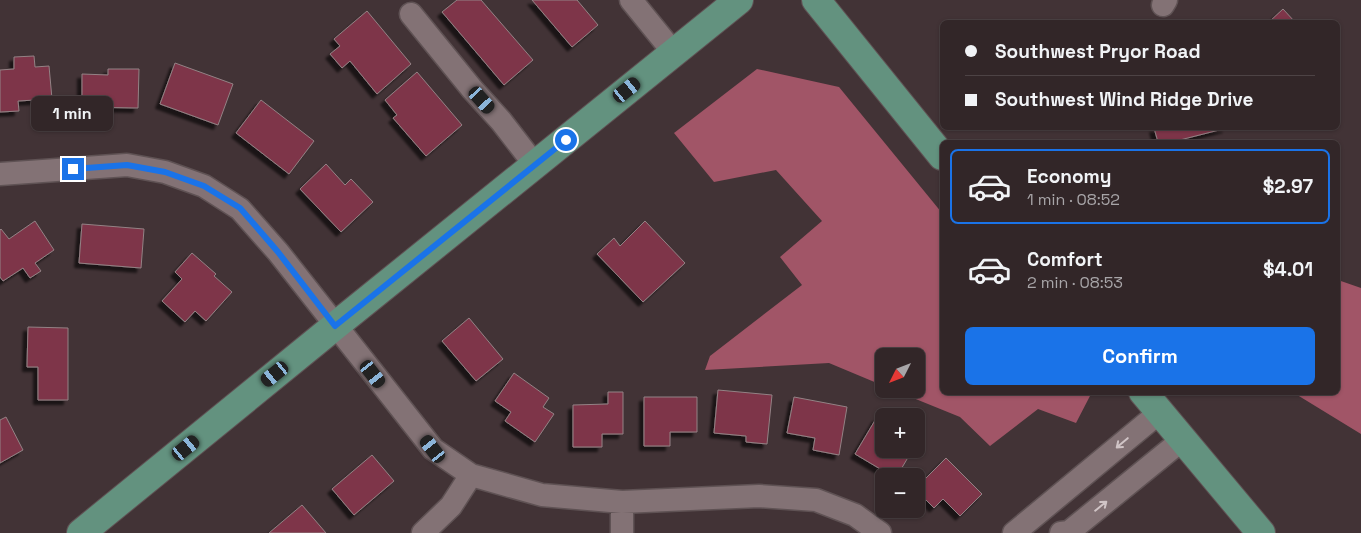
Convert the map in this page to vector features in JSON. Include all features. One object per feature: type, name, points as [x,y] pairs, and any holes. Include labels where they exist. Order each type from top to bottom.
[{"type":"main road","points":[[82,533],[739,0]]},
{"type":"main road","points":[[816,0],[940,154]]},
{"type":"main road","points":[[1151,402],[1261,533]]},
{"type":"street","points":[[631,0],[674,53]]},
{"type":"street","points":[[411,14],[535,165]]},
{"type":"street","points":[[0,174],[127,165],[165,172],[204,186],[240,208],[278,252],[433,449],[472,475],[542,495],[622,502],[759,496],[816,500],[855,515],[880,533]]},
{"type":"street","points":[[1014,533],[1151,402]]},
{"type":"street","points":[[1062,533],[1069,532],[1182,440]]},
{"type":"street","points":[[423,533],[451,506],[472,475]]},
{"type":"street","points":[[622,502],[622,533]]},
{"type":"shaded area","points":[[757,69],[839,87],[940,211],[940,395],[1090,395],[1076,423],[1038,409],[990,446],[960,417],[913,398],[925,398],[925,348],[875,348],[875,382],[829,363],[705,370],[710,356],[802,285],[780,257],[822,221],[776,170],[714,182],[674,133]]},
{"type":"shaded area","points":[[1340,281],[1361,288],[1361,434],[1297,395],[1340,395]]},
{"type":"building","points":[[457,0],[481,0],[533,60],[504,85],[442,12]]},
{"type":"building","points":[[532,0],[577,0],[598,25],[572,47]]},
{"type":"building","points":[[1283,9],[1293,20],[1271,20]]},
{"type":"building","points":[[367,11],[411,64],[377,94],[350,61],[342,68],[330,54],[340,46],[334,39]]},
{"type":"building","points":[[34,56],[35,67],[49,66],[52,99],[18,101],[19,111],[0,112],[0,70],[14,69],[14,57]]},
{"type":"building","points":[[175,63],[233,84],[218,125],[160,104]]},
{"type":"building","points":[[108,69],[139,69],[138,108],[82,107],[82,74],[108,75]]},
{"type":"building","points":[[417,72],[462,125],[426,156],[393,118],[397,115],[385,100]]},
{"type":"building","points":[[261,100],[314,141],[289,174],[236,133]]},
{"type":"building","points":[[1155,130],[1219,130],[1180,140],[1157,140]]},
{"type":"building","points":[[326,164],[345,185],[351,179],[373,202],[341,232],[300,189]]},
{"type":"building","points":[[35,221],[54,250],[35,263],[41,271],[30,278],[23,268],[3,281],[0,277],[0,230],[9,239]]},
{"type":"building","points":[[645,221],[685,263],[643,302],[597,254],[614,238],[620,246]]},
{"type":"building","points":[[82,224],[144,229],[141,268],[79,263]]},
{"type":"building","points":[[192,253],[216,274],[214,276],[232,292],[206,321],[195,311],[185,322],[162,301],[182,279],[175,272]]},
{"type":"building","points":[[469,318],[503,359],[476,381],[442,341]]},
{"type":"building","points":[[28,327],[68,328],[68,400],[38,400],[38,367],[27,367]]},
{"type":"building","points":[[514,373],[549,398],[543,407],[554,414],[535,442],[505,421],[511,412],[495,401]]},
{"type":"building","points":[[718,390],[772,395],[767,444],[746,442],[746,436],[714,433]]},
{"type":"building","points":[[608,392],[623,392],[623,434],[602,434],[602,447],[573,447],[573,405],[608,404]]},
{"type":"building","points":[[644,397],[697,397],[697,432],[670,432],[670,446],[644,446]]},
{"type":"building","points":[[794,397],[847,407],[839,455],[813,450],[815,438],[787,433]]},
{"type":"building","points":[[6,417],[23,450],[0,463],[0,420]]},
{"type":"building","points":[[875,420],[875,458],[908,458],[902,468],[879,468],[855,454]]},
{"type":"building","points":[[372,455],[394,481],[354,515],[332,489]]},
{"type":"building","points":[[946,458],[982,494],[960,516],[943,499],[934,508],[925,499],[925,479]]},
{"type":"building","points":[[302,505],[326,533],[269,533]]},
{"type":"route","points":[[73,169],[127,165],[165,172],[204,186],[240,208],[278,252],[335,326],[566,140]]}]
